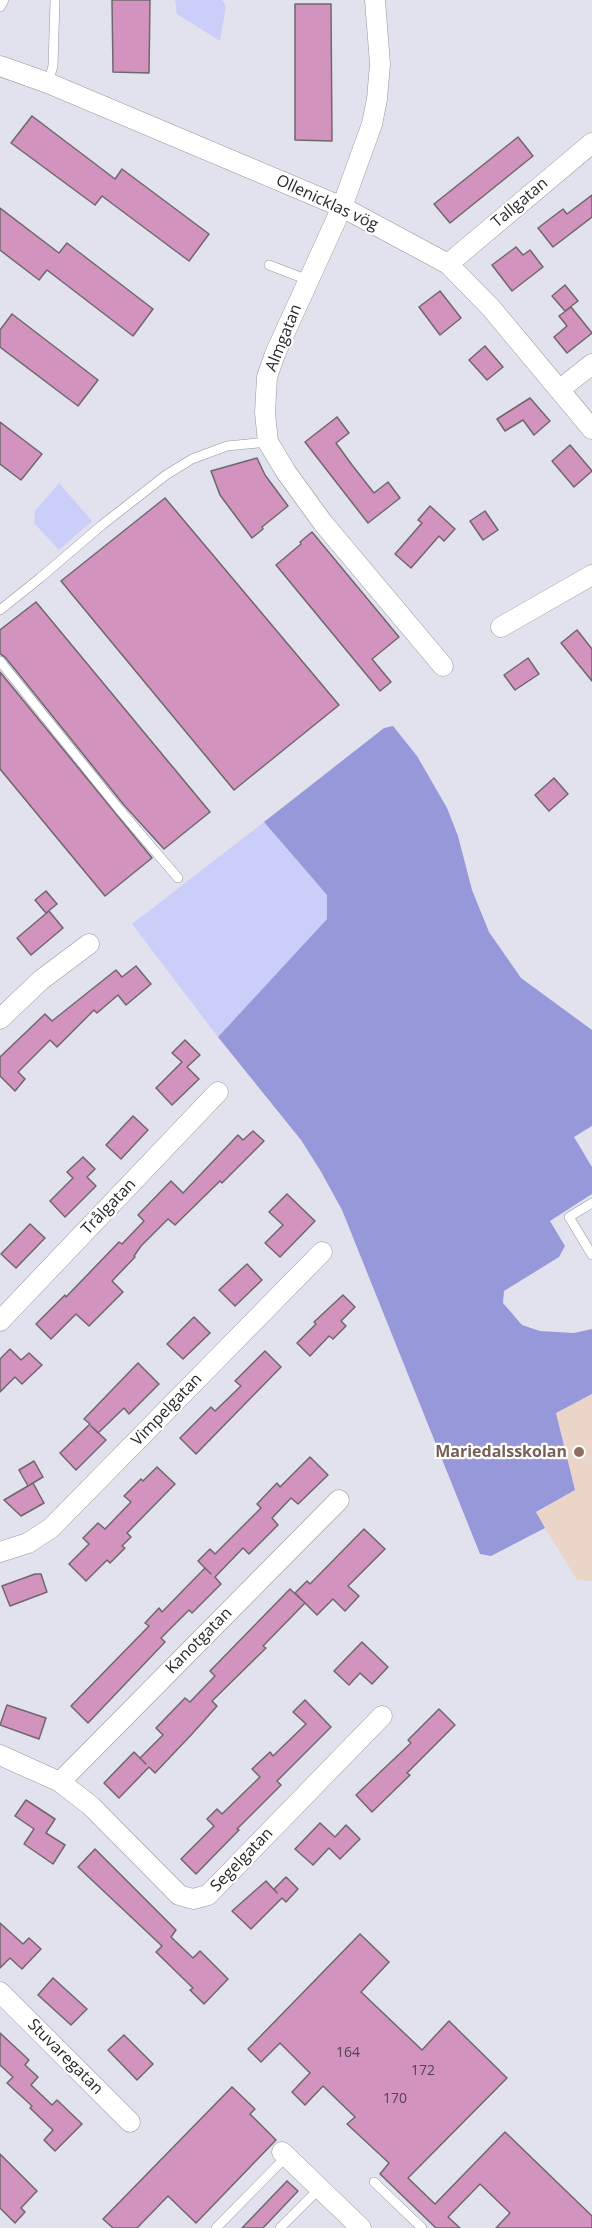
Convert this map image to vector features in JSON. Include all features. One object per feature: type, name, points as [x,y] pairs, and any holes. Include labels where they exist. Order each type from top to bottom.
[{"type":"street","name":"Almgatan","points":[[375,0],[380,64],[377,99],[366,143],[342,207],[275,354],[267,377],[265,413],[268,442],[286,472],[323,523],[443,666]]},
{"type":"street","name":"Ollenicklas vög","points":[[0,66],[48,83],[342,207],[448,264],[491,308],[592,429]]},
{"type":"street","name":"Tallgatan","points":[[448,264],[592,143]]},
{"type":"street","points":[[560,390],[592,364]]},
{"type":"street","points":[[501,627],[592,576]]},
{"type":"street","points":[[0,1019],[41,980],[89,944]]},
{"type":"street","name":"Trålgatan","points":[[0,1321],[218,1092]]},
{"type":"street","name":"Vimpelgatan","points":[[0,1552],[28,1543],[51,1528],[322,1252]]},
{"type":"street","name":"Kanotgatan","points":[[60,1782],[339,1500]]},
{"type":"street","name":"Segelgatan","points":[[0,1755],[60,1782],[91,1806],[179,1895],[193,1899],[208,1895],[382,1716]]},
{"type":"street","name":"Stuvaregatan","points":[[0,1992],[130,2122]]},
{"type":"street","points":[[285,2154],[362,2228]]},
{"type":"lane","points":[[0,7],[4,0]]},
{"type":"lane","points":[[48,83],[53,66],[55,0]]},
{"type":"lane","points":[[269,265],[308,280]]},
{"type":"lane","points":[[0,610],[166,475],[192,459],[227,446],[268,442]]},
{"type":"lane","points":[[0,662],[178,878]]},
{"type":"lane","points":[[592,1203],[569,1217],[592,1255]]},
{"type":"lane","points":[[216,2228],[285,2154]]},
{"type":"lane","points":[[374,2182],[422,2228]]},
{"type":"lane","points":[[280,2228],[320,2188]]},
{"type":"shaded area","points":[[175,0],[222,0],[226,6],[220,41],[177,14]]},
{"type":"shaded area","points":[[59,483],[92,521],[59,550],[34,523],[35,511]]},
{"type":"shaded area","points":[[393,726],[417,756],[447,808],[458,836],[472,890],[489,932],[521,978],[592,1030],[592,1126],[574,1137],[592,1167],[592,1194],[550,1221],[565,1246],[559,1257],[504,1291],[503,1303],[522,1325],[540,1331],[574,1333],[592,1329],[592,1394],[556,1413],[575,1490],[536,1512],[545,1528],[491,1556],[480,1554],[342,1210],[301,1140],[218,1037],[327,919],[327,895],[264,822],[384,728]]},
{"type":"shaded area","points":[[264,822],[327,895],[327,919],[218,1037],[132,924]]},
{"type":"shaded area","name":"Mariedalsskolan","points":[[592,1394],[592,1581],[577,1580],[536,1513],[575,1490],[556,1413]]},
{"type":"building","points":[[112,0],[150,0],[149,73],[113,72]]},
{"type":"building","points":[[295,4],[331,4],[332,141],[295,140]]},
{"type":"building","points":[[32,116],[115,179],[122,169],[209,234],[189,261],[102,196],[95,205],[11,143]]},
{"type":"building","points":[[518,137],[533,156],[450,223],[434,204]]},
{"type":"building","points":[[592,195],[592,217],[553,247],[538,228],[563,209],[567,214]]},
{"type":"building","points":[[0,208],[59,253],[67,243],[153,309],[133,336],[47,270],[39,280],[0,250]]},
{"type":"building","points":[[516,247],[523,255],[530,250],[543,267],[512,291],[492,265]]},
{"type":"building","points":[[565,285],[578,301],[565,311],[552,296]]},
{"type":"building","points":[[440,291],[461,318],[440,335],[419,307]]},
{"type":"building","points":[[571,307],[592,333],[567,353],[554,337],[567,326],[559,316]]},
{"type":"building","points":[[12,314],[98,380],[78,406],[0,347],[0,330]]},
{"type":"building","points":[[485,346],[503,367],[487,380],[469,360]]},
{"type":"building","points":[[530,398],[550,421],[534,435],[523,420],[505,431],[497,419]]},
{"type":"building","points":[[337,417],[349,433],[336,443],[352,465],[374,493],[388,482],[400,498],[368,523],[305,442]]},
{"type":"building","points":[[0,422],[42,454],[21,480],[0,464]]},
{"type":"building","points":[[570,445],[592,471],[574,487],[552,461]]},
{"type":"building","points":[[257,458],[265,475],[288,506],[252,538],[220,495],[211,471]]},
{"type":"building","points":[[165,498],[339,705],[234,790],[61,581]]},
{"type":"building","points":[[430,506],[455,529],[444,541],[439,536],[411,568],[395,554],[422,523],[418,520]]},
{"type":"building","points":[[485,511],[498,530],[483,540],[470,521]]},
{"type":"building","points":[[312,532],[399,637],[372,659],[391,682],[380,691],[276,565]]},
{"type":"building","points":[[36,602],[210,812],[164,849],[124,805],[5,657],[0,654],[0,630]]},
{"type":"building","points":[[577,630],[592,649],[592,681],[561,643]]},
{"type":"building","points":[[528,658],[539,674],[515,690],[504,675]]},
{"type":"building","points":[[0,672],[152,858],[105,896],[0,769]]},
{"type":"building","points":[[554,778],[568,794],[549,811],[535,795]]},
{"type":"building","points":[[46,891],[57,904],[46,913],[35,900]]},
{"type":"building","points":[[49,911],[63,928],[31,955],[17,938]]},
{"type":"building","points":[[136,966],[151,984],[126,1005],[118,995],[97,1013],[94,1010],[57,1047],[50,1040],[18,1072],[25,1079],[15,1091],[0,1076],[0,1057],[45,1014],[52,1021],[116,970],[122,977]]},
{"type":"building","points":[[185,1040],[200,1055],[187,1067],[199,1079],[172,1105],[156,1088],[182,1062],[172,1053]]},
{"type":"building","points":[[133,1116],[148,1130],[121,1159],[106,1145]]},
{"type":"building","points":[[253,1131],[264,1141],[175,1225],[168,1219],[141,1246],[135,1257],[112,1281],[123,1292],[89,1326],[76,1314],[51,1339],[36,1324],[65,1295],[66,1297],[119,1242],[122,1244],[144,1221],[138,1215],[171,1181],[183,1193],[238,1135],[243,1140]]},
{"type":"building","points":[[83,1157],[95,1169],[87,1177],[96,1186],[65,1217],[50,1201],[73,1178],[67,1172]]},
{"type":"building","points":[[287,1194],[315,1221],[280,1257],[265,1243],[283,1225],[269,1212]]},
{"type":"building","points":[[30,1224],[45,1238],[16,1268],[1,1254]]},
{"type":"building","points":[[247,1264],[262,1280],[235,1306],[219,1290]]},
{"type":"building","points":[[343,1295],[355,1307],[341,1321],[346,1326],[333,1339],[329,1336],[310,1356],[297,1343],[316,1324],[314,1322]]},
{"type":"building","points":[[194,1317],[210,1333],[183,1359],[167,1344]]},
{"type":"building","points":[[10,1349],[21,1360],[29,1353],[42,1365],[22,1384],[15,1377],[0,1392],[0,1359]]},
{"type":"building","points":[[265,1351],[281,1367],[196,1454],[180,1438],[211,1407],[215,1411],[241,1386],[235,1381]]},
{"type":"building","points":[[138,1363],[159,1384],[129,1414],[124,1408],[98,1433],[106,1440],[76,1470],[60,1453],[90,1424],[84,1419]]},
{"type":"building","points":[[310,1457],[328,1475],[298,1504],[291,1498],[272,1518],[278,1525],[249,1554],[243,1548],[215,1577],[221,1584],[192,1613],[189,1610],[161,1638],[165,1642],[88,1723],[71,1706],[149,1626],[145,1623],[159,1608],[162,1612],[205,1568],[198,1561],[210,1549],[215,1554],[261,1508],[257,1504],[277,1483],[280,1487]]},
{"type":"building","points":[[34,1461],[43,1477],[28,1486],[19,1470]]},
{"type":"building","points":[[157,1467],[175,1484],[127,1533],[131,1537],[122,1546],[125,1548],[110,1563],[107,1560],[86,1581],[69,1564],[89,1544],[83,1538],[98,1523],[105,1529],[131,1502],[124,1496]]},
{"type":"building","points":[[33,1483],[44,1503],[21,1516],[4,1500]]},
{"type":"building","points":[[364,1529],[385,1549],[348,1586],[359,1596],[345,1611],[333,1599],[317,1615],[295,1593],[307,1581],[310,1584]]},
{"type":"building","points":[[41,1574],[47,1592],[10,1606],[2,1586]]},
{"type":"building","points":[[290,1589],[305,1603],[263,1646],[266,1648],[212,1701],[217,1706],[155,1773],[149,1767],[119,1798],[104,1783],[134,1752],[140,1758],[163,1735],[156,1728],[185,1698],[190,1702],[215,1676],[210,1671]]},
{"type":"building","points":[[362,1642],[388,1667],[372,1684],[360,1673],[349,1685],[334,1671]]},
{"type":"building","points":[[305,1700],[331,1727],[277,1781],[281,1785],[196,1874],[181,1859],[214,1826],[207,1819],[217,1809],[222,1814],[260,1777],[252,1769],[270,1752],[273,1756],[306,1724],[293,1712]]},
{"type":"building","points":[[7,1705],[46,1718],[39,1739],[0,1725]]},
{"type":"building","points":[[439,1709],[455,1725],[407,1773],[410,1775],[372,1812],[356,1795],[411,1743],[408,1740]]},
{"type":"building","points":[[26,1800],[55,1819],[46,1833],[65,1845],[53,1864],[24,1844],[34,1829],[15,1816]]},
{"type":"building","points":[[320,1823],[335,1837],[346,1825],[360,1839],[340,1859],[329,1848],[313,1865],[295,1849]]},
{"type":"building","points":[[95,1849],[176,1930],[171,1937],[193,1958],[200,1951],[228,1979],[204,2004],[190,1990],[193,1988],[156,1952],[162,1946],[78,1867]]},
{"type":"building","points":[[286,1877],[298,1889],[286,1902],[282,1898],[251,1929],[232,1911],[266,1881],[277,1893],[274,1889]]},
{"type":"building","points":[[0,1923],[23,1944],[29,1938],[41,1949],[22,1969],[10,1958],[0,1968]]},
{"type":"building","points":[[360,1934],[389,1962],[361,1992],[422,2050],[449,2021],[507,2078],[408,2178],[435,2204],[505,2132],[592,2216],[592,2228],[496,2228],[510,2213],[480,2184],[448,2217],[460,2228],[436,2228],[380,2174],[389,2163],[347,2124],[355,2117],[323,2086],[305,2105],[292,2092],[310,2073],[280,2043],[261,2062],[248,2049]]},
{"type":"building","points":[[53,1978],[87,2009],[71,2025],[38,1995]]},
{"type":"building","points":[[0,2033],[29,2060],[25,2065],[38,2077],[31,2085],[52,2105],[57,2100],[82,2124],[55,2151],[44,2140],[53,2130],[7,2083],[13,2077],[0,2065]]},
{"type":"building","points":[[124,2035],[153,2064],[137,2080],[108,2050]]},
{"type":"building","points":[[232,2087],[255,2109],[250,2114],[276,2140],[196,2223],[168,2196],[137,2228],[113,2228],[103,2219]]},
{"type":"building","points":[[0,2154],[37,2191],[21,2208],[25,2212],[15,2223],[0,2208]]},
{"type":"building","points":[[287,2181],[298,2191],[263,2228],[242,2228]]},
{"type":"place","name":"Mariedalsskolan","points":[[579,1452]]}]
